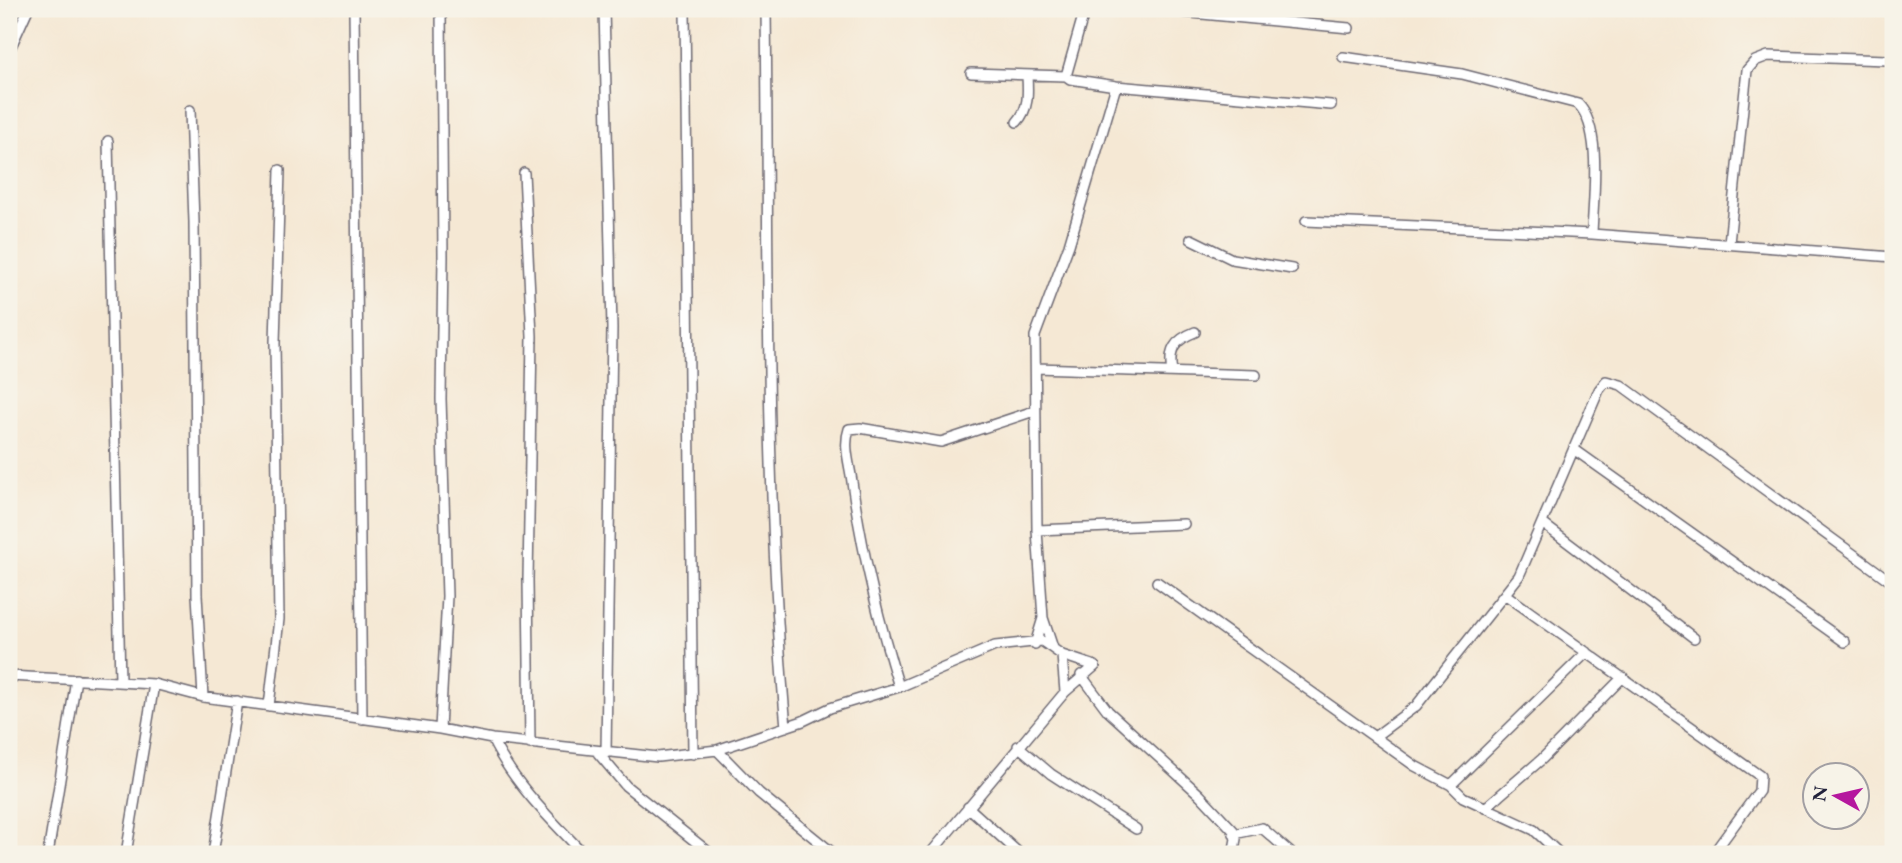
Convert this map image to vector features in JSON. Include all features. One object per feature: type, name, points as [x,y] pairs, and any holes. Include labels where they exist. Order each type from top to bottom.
[{"type":"street","points":[[9,51],[28,9]]},
{"type":"street","points":[[354,9],[362,719]]},
{"type":"street","points":[[440,729],[447,596],[440,399],[443,257],[441,9]]},
{"type":"street","points":[[604,9],[612,328],[602,753],[626,786],[711,854]]},
{"type":"street","points":[[685,9],[693,754]]},
{"type":"street","points":[[766,9],[768,417],[777,628],[786,727]]},
{"type":"street","points":[[1066,76],[1085,9]]},
{"type":"street","points":[[1150,9],[1349,29]]},
{"type":"street","points":[[1729,243],[1747,70],[1755,61],[1768,56],[1887,60]]},
{"type":"street","points":[[1343,57],[1462,74],[1578,104],[1586,113],[1592,136],[1591,234]]},
{"type":"street","points":[[971,73],[1066,76],[1070,79],[1116,86],[1331,105]]},
{"type":"street","points":[[1017,122],[1024,114],[1027,104],[1027,76]]},
{"type":"street","points":[[1053,648],[1043,618],[1037,530],[1035,336],[1069,244],[1116,86]]},
{"type":"street","points":[[190,110],[194,222],[197,595],[203,697]]},
{"type":"street","points":[[108,141],[120,681]]},
{"type":"street","points":[[269,706],[279,619],[275,343],[280,170]]},
{"type":"street","points":[[524,173],[532,336],[528,580],[530,744]]},
{"type":"street","points":[[1306,221],[1591,234],[1893,257]]},
{"type":"street","points":[[1191,239],[1232,259],[1292,269]]},
{"type":"street","points":[[1172,372],[1169,357],[1173,348],[1185,336],[1195,332]]},
{"type":"street","points":[[1036,368],[1081,372],[1255,375]]},
{"type":"street","points":[[1377,736],[1416,706],[1519,576],[1602,383],[1612,381],[1893,583]]},
{"type":"street","points":[[899,687],[879,620],[858,522],[847,448],[849,429],[860,428],[941,442],[1034,411]]},
{"type":"street","points":[[1575,450],[1845,642]]},
{"type":"street","points":[[1542,523],[1694,638]]},
{"type":"street","points":[[1037,530],[1184,524]]},
{"type":"street","points":[[1157,582],[1377,736],[1415,766],[1451,785],[1462,797],[1534,830],[1560,854]]},
{"type":"street","points":[[1506,595],[1760,776],[1759,791],[1713,854]]},
{"type":"street","points":[[1035,644],[1043,618]]},
{"type":"street","points":[[9,676],[154,684],[203,697],[440,729],[492,739],[643,757],[717,750],[786,727],[830,708],[899,687],[995,646],[1016,642],[1035,644],[1042,641],[1062,655],[1095,666],[1081,675],[1065,692],[930,854]]},
{"type":"street","points":[[1451,785],[1587,652]]},
{"type":"street","points":[[1062,655],[1065,692]]},
{"type":"street","points":[[1081,675],[1108,711],[1200,795],[1234,834],[1233,854]]},
{"type":"street","points":[[1485,808],[1542,759],[1623,677]]},
{"type":"street","points":[[48,854],[76,678]]},
{"type":"street","points":[[126,854],[154,684]]},
{"type":"street","points":[[213,854],[237,701]]},
{"type":"street","points":[[492,739],[499,755],[547,817],[584,854]]},
{"type":"street","points":[[1018,746],[1051,774],[1136,829]]},
{"type":"street","points":[[717,750],[760,793],[834,854]]},
{"type":"street","points":[[968,807],[1020,854]]},
{"type":"street","points":[[1234,834],[1262,828],[1292,854]]}]
